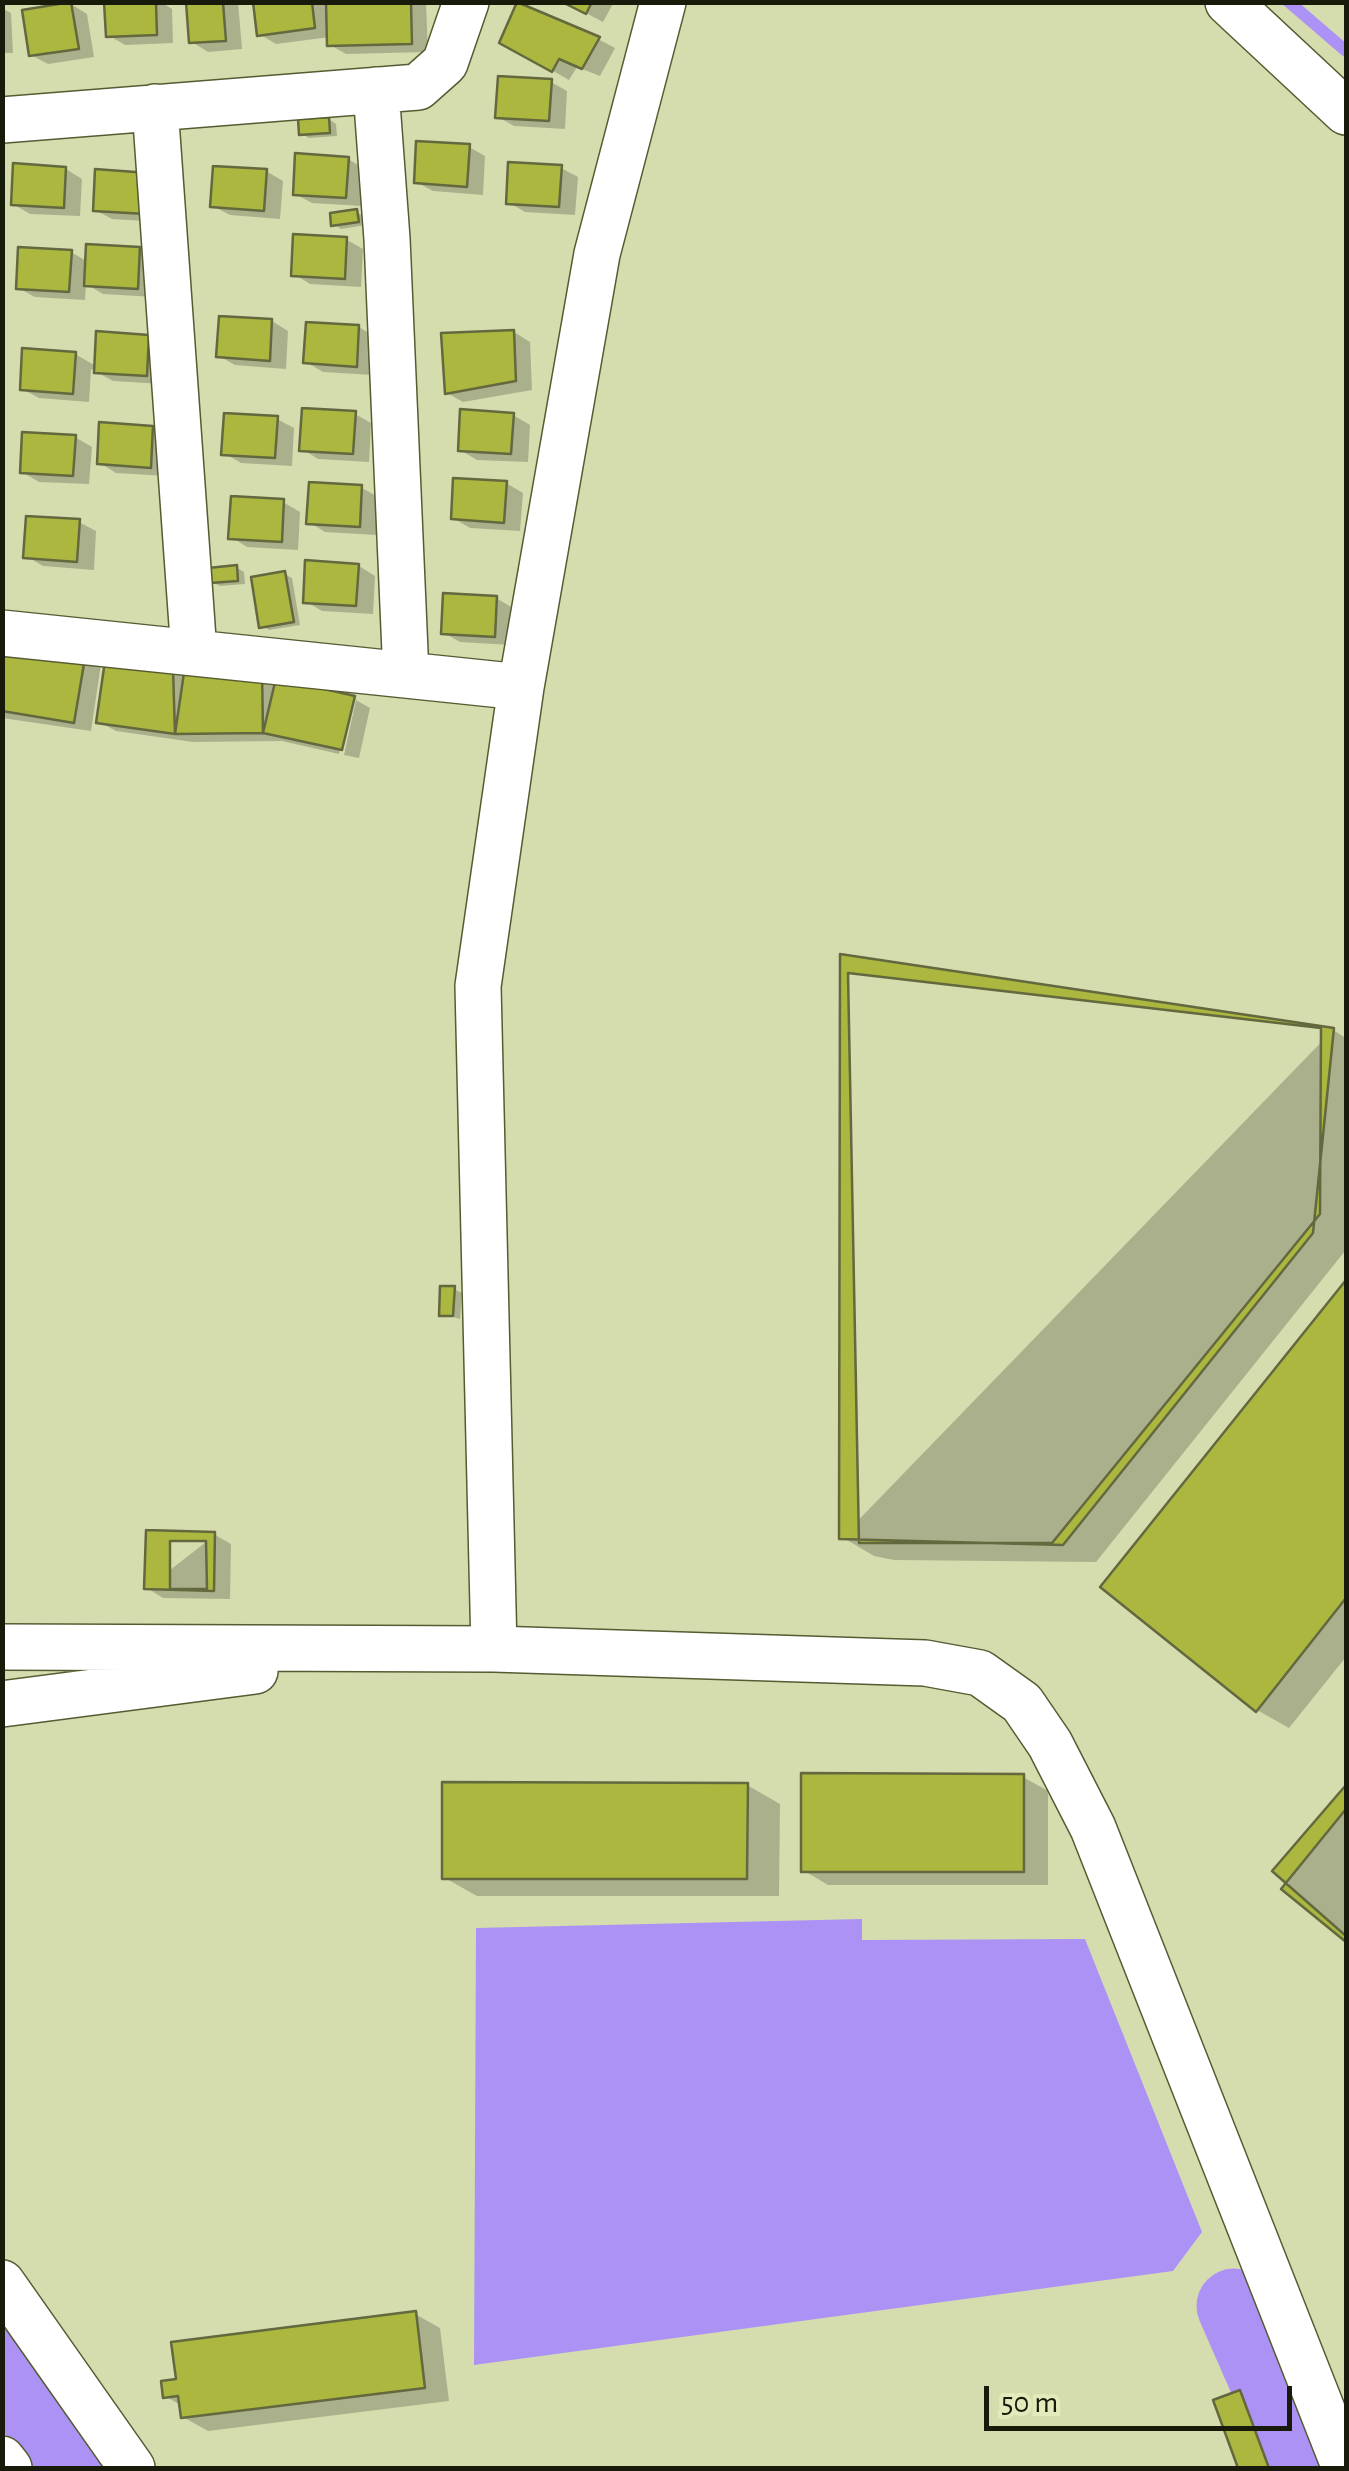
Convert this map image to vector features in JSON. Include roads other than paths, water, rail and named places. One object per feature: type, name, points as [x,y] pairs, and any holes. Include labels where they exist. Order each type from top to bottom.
[{"type":"street","points":[[2,120],[418,87],[445,63],[466,2]]},
{"type":"street","points":[[494,1650],[478,986],[520,687],[597,254],[663,2]]},
{"type":"street","points":[[1228,2],[1346,112]]},
{"type":"street","points":[[376,90],[406,675]]},
{"type":"street","points":[[156,108],[194,653]]},
{"type":"street","points":[[2,634],[520,687]]},
{"type":"street","points":[[2,1647],[494,1650],[925,1663],[980,1673],[1022,1704],[1050,1744],[1092,1828],[1345,2468]]},
{"type":"street","points":[[2,1704],[415,1649]]},
{"type":"street","points":[[2,2284],[132,2468]]},
{"type":"street","points":[[2,2458],[9,2468]]},
{"type":"waterway","points":[[1289,2],[1346,51]]},
{"type":"waterway","points":[[1234,2306],[1305,2468]]},
{"type":"waterway","points":[[2,2358],[71,2468]]}]
